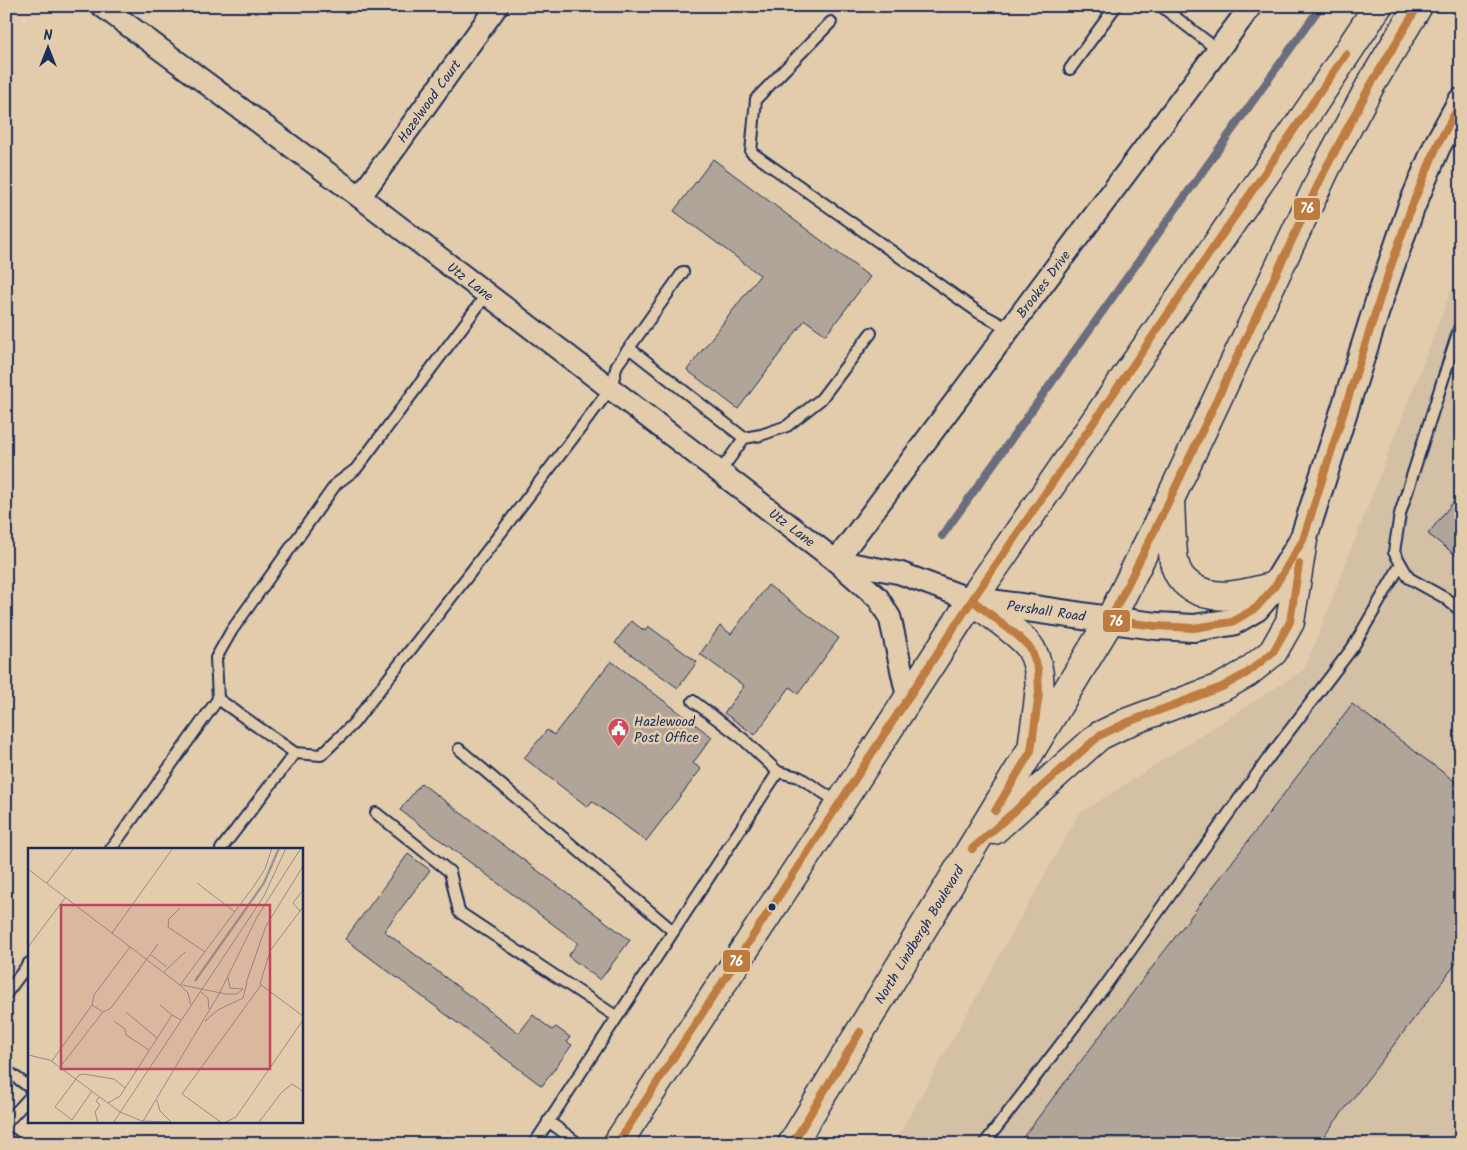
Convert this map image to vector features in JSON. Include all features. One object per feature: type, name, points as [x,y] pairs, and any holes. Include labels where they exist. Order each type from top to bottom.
[{"type":"highway","points":[[617,1144],[972,600],[1312,106],[1378,6]]},
{"type":"highway","name":"North Lindbergh Boulevard","points":[[792,1144],[1110,620],[1170,499],[1326,168],[1370,86],[1418,6]]},
{"type":"highway","points":[[1170,499],[1174,563],[1182,581],[1200,593],[1224,596],[1248,593],[1275,586]]},
{"type":"highway","points":[[972,849],[1099,736],[1128,722],[1222,687],[1247,673],[1273,652],[1290,622],[1303,540]]},
{"type":"highway","points":[[972,600],[1018,636],[1031,649],[1038,669],[1039,693],[1031,751]]},
{"type":"street","name":"Utz Lane","points":[[102,6],[360,198],[836,560],[878,598],[890,618],[908,699]]},
{"type":"street","name":"Hazelwood Court","points":[[360,198],[497,6]]},
{"type":"street","name":"Brookes Drive","points":[[836,560],[1251,6]]},
{"type":"street","name":"Pershall Road","points":[[972,600],[1156,626],[1194,628],[1232,622],[1256,608],[1275,586],[1303,540],[1378,304],[1411,208],[1437,146],[1461,102]]},
{"type":"street","name":"Utz Lane","points":[[836,560],[900,572],[972,600]]},
{"type":"lane","points":[[1070,69],[1116,6]]},
{"type":"lane","points":[[1161,6],[1218,50]]},
{"type":"lane","points":[[831,22],[756,99],[751,152],[978,312],[1009,330]]},
{"type":"lane","points":[[218,699],[295,753],[320,755],[353,724],[611,388],[618,365],[683,272]]},
{"type":"lane","points":[[112,848],[218,699],[216,658],[232,630],[336,484],[356,469],[487,294]]},
{"type":"lane","points":[[1461,324],[1400,514],[1394,552],[1409,578],[1445,598],[1461,611]]},
{"type":"lane","points":[[720,472],[744,438],[761,435],[787,426],[821,399],[871,333]]},
{"type":"lane","points":[[629,348],[744,438]]},
{"type":"lane","points":[[984,1144],[1103,989],[1267,760],[1353,647],[1401,564]]},
{"type":"lane","points":[[693,701],[742,738],[778,772],[799,777],[840,804]]},
{"type":"lane","points":[[459,749],[673,931]]},
{"type":"lane","points":[[222,848],[295,753]]},
{"type":"lane","points":[[534,1144],[778,772]]},
{"type":"lane","points":[[376,813],[450,872],[459,912],[617,1017]]},
{"type":"lane","points":[[6,994],[28,964]]},
{"type":"lane","points":[[6,1070],[28,1086]]},
{"type":"lane","points":[[6,1124],[28,1099]]},
{"type":"lane","points":[[548,1121],[578,1144]]},
{"type":"lane","points":[[1456,1144],[1461,1136]]},
{"type":"shaded area","points":[[1461,265],[1461,1144],[894,1144],[1079,814],[1305,669]]},
{"type":"building","points":[[713,159],[870,277],[826,335],[805,320],[738,409],[687,370],[760,275],[674,211]]},
{"type":"building","points":[[1461,492],[1461,559],[1428,534]]},
{"type":"building","points":[[768,585],[839,638],[798,694],[790,687],[755,735],[724,713],[744,686],[700,654],[720,626],[731,634]]},
{"type":"building","points":[[631,621],[645,631],[648,626],[697,662],[678,688],[615,643]]},
{"type":"building","name":"Hazlewood Post Office","points":[[611,661],[712,737],[693,763],[701,769],[646,841],[592,801],[588,807],[524,758],[547,730],[554,735]]},
{"type":"building","points":[[1352,704],[1461,786],[1461,957],[1318,1144],[1018,1144]]},
{"type":"building","points":[[421,783],[630,940],[600,980],[568,956],[578,943],[400,810]]},
{"type":"building","points":[[408,854],[430,870],[384,931],[519,1033],[533,1015],[552,1030],[556,1027],[570,1037],[567,1042],[572,1045],[542,1086],[345,939]]},
{"type":"waterway","points":[[942,536],[1321,6]]},
{"type":"transit line","name":"76","points":[[1418,6],[1370,86],[1326,168],[1170,499],[1110,620],[1156,626],[1194,628],[1232,622],[1256,608],[1275,586],[1303,540],[1381,295],[1411,208],[1437,146],[1461,102]]},
{"type":"transit line","name":"76","points":[[617,1144],[972,600],[1346,54]]},
{"type":"transit line","name":"76","points":[[972,849],[1099,736],[1128,722],[1222,687],[1247,673],[1273,652],[1290,622],[1299,564]]},
{"type":"transit line","name":"76","points":[[972,600],[1018,636],[1031,649],[1038,669],[1039,693],[1031,751],[995,811]]},
{"type":"transit line","name":"76","points":[[792,1144],[860,1032]]},
{"type":"place","name":"Hazlewood Post Office","points":[[618,748]]}]
